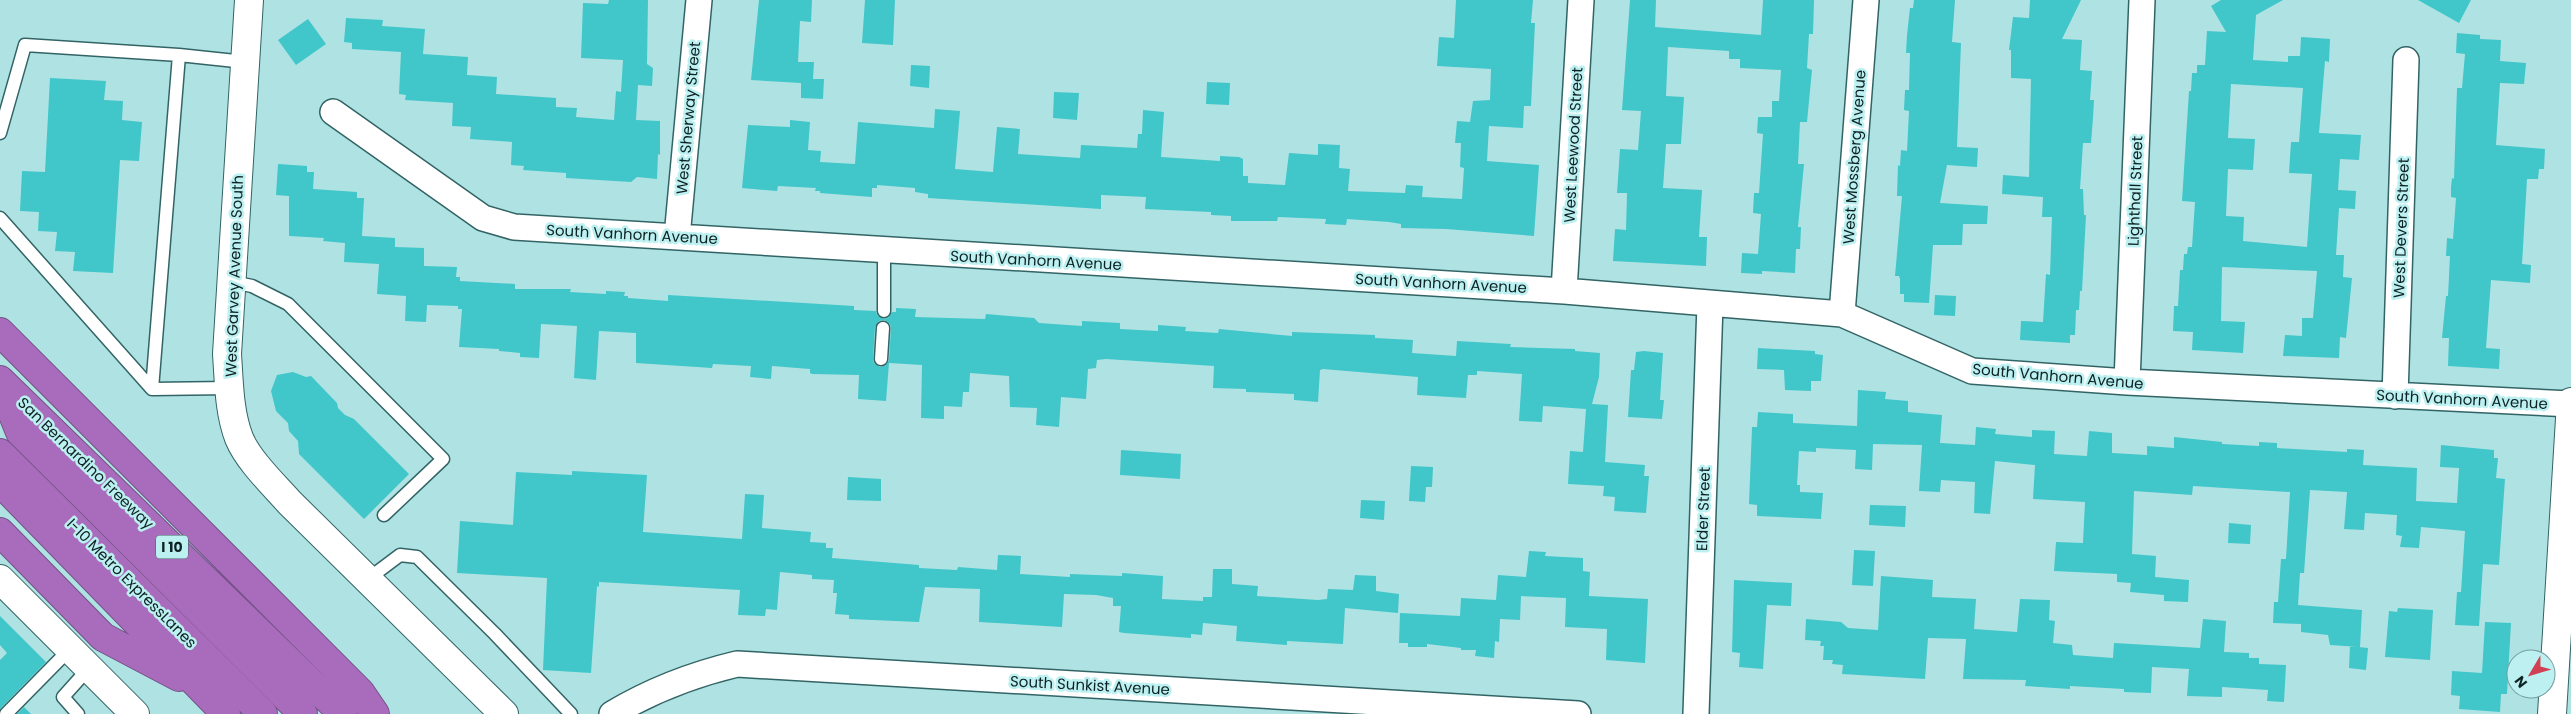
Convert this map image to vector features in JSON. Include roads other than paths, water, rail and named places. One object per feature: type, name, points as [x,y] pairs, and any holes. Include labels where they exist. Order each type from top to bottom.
[{"type":"highway","points":[[0,332],[360,692],[375,714]]},
{"type":"highway","name":"I-10 Metro ExpressLanes","points":[[0,380],[20,432],[303,714]]},
{"type":"highway","name":"San Bernardino Freeway","points":[[0,380],[343,714]]},
{"type":"highway","name":"I-10 Metro ExpressLanes","points":[[0,452],[263,714]]},
{"type":"highway","points":[[0,482],[226,714]]},
{"type":"highway","points":[[0,532],[102,637],[200,688]]},
{"type":"street","name":"West Garvey Avenue South","points":[[249,0],[227,354],[229,388],[239,439],[262,472],[504,714]]},
{"type":"street","name":"West Sherway Street","points":[[677,237],[699,0]]},
{"type":"street","name":"West Leewood Street","points":[[1564,290],[1581,0]]},
{"type":"street","name":"West Mossberg Avenue","points":[[1842,314],[1866,0]]},
{"type":"street","name":"Lighthall Street","points":[[2127,382],[2142,0]]},
{"type":"street","name":"West Devers Street","points":[[2395,396],[2406,60]]},
{"type":"street","name":"South Vanhorn Avenue","points":[[333,112],[484,218],[514,227],[884,251],[1564,290],[1842,314],[1972,371],[2127,382],[2571,403]]},
{"type":"street","name":"Elder Street","points":[[1696,714],[1710,304]]},
{"type":"street","points":[[2552,714],[2571,438],[2571,403]]},
{"type":"street","points":[[2,587],[70,649],[135,714]]},
{"type":"street","name":"South Sunkist Avenue","points":[[612,714],[664,685],[699,673],[736,664],[1578,714]]},
{"type":"lane","points":[[0,133],[25,44],[179,55],[245,62]]},
{"type":"lane","points":[[152,389],[179,55]]},
{"type":"lane","points":[[0,218],[152,389],[229,388]]},
{"type":"lane","points":[[884,251],[884,311]]},
{"type":"lane","points":[[232,282],[252,286],[288,304],[443,459],[384,515]]},
{"type":"lane","points":[[881,359],[883,328]]},
{"type":"lane","points":[[369,581],[376,573],[400,556],[417,557],[495,634],[571,714]]},
{"type":"lane","points":[[6,714],[70,649]]},
{"type":"lane","points":[[78,714],[63,697],[89,668]]}]
